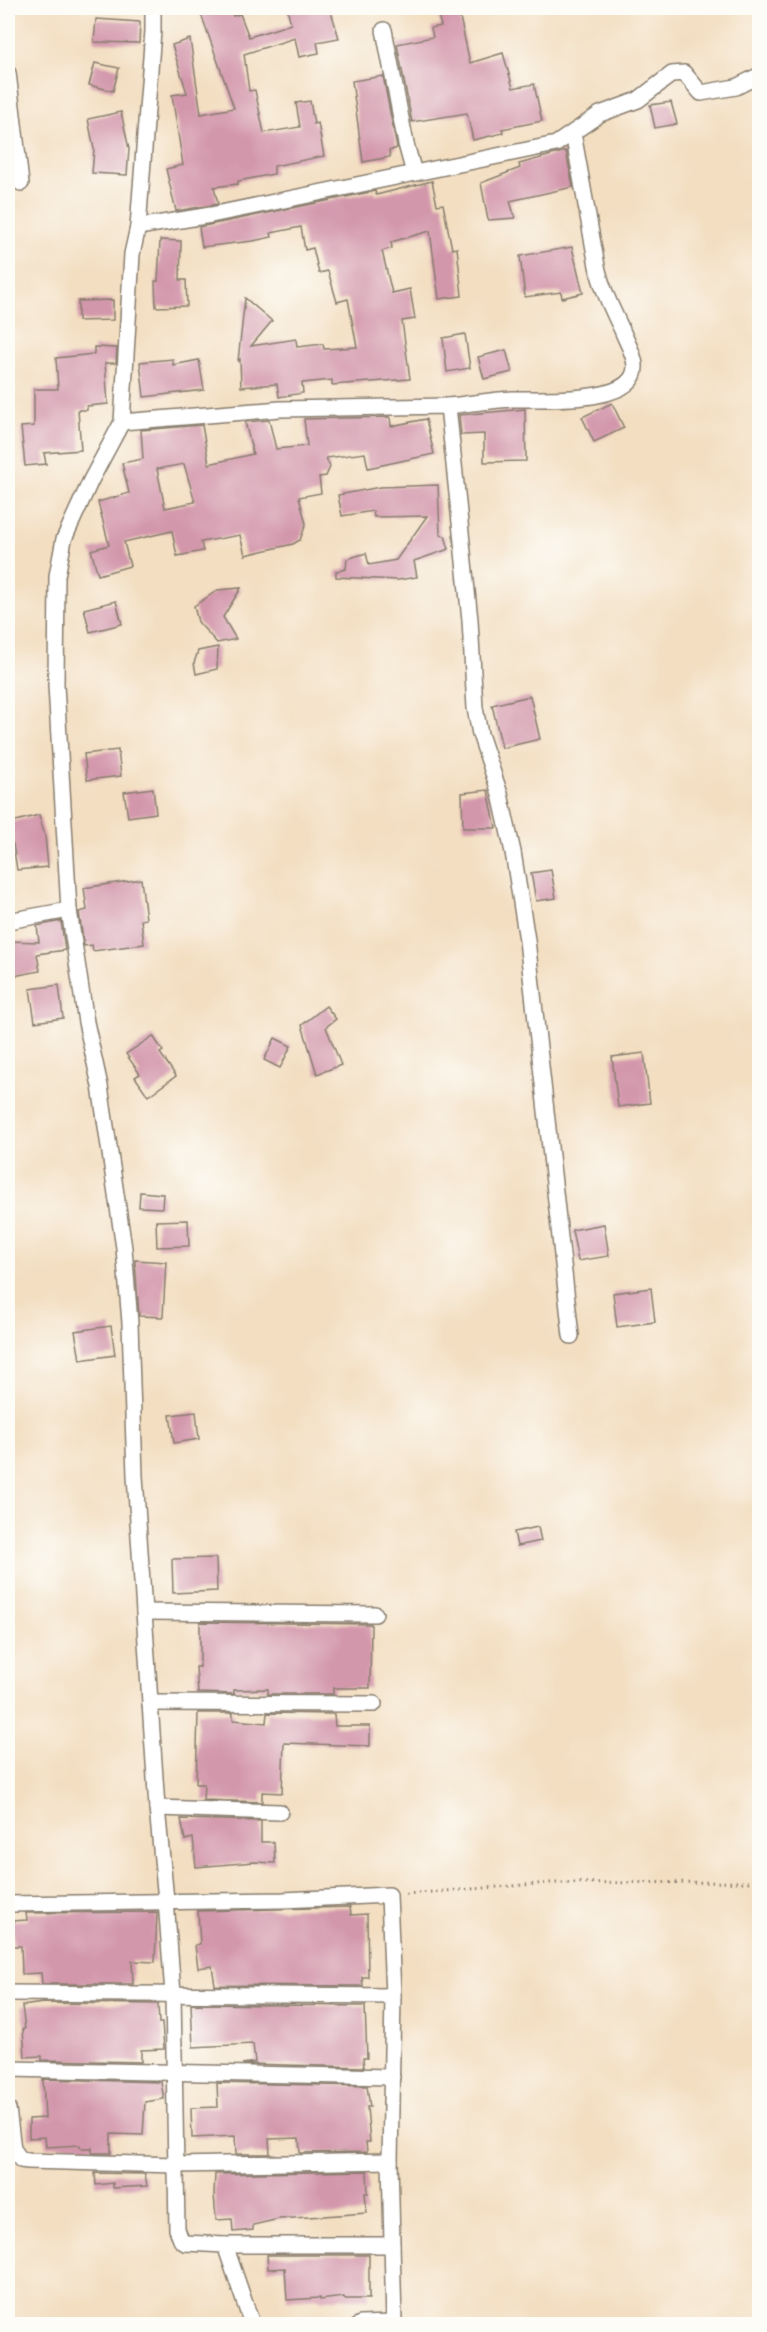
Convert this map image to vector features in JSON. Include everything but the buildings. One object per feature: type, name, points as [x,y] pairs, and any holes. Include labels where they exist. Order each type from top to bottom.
[{"type":"street","points":[[153,8],[138,227],[132,254],[122,422],[91,480],[64,539],[57,576],[56,685],[69,910],[86,1022],[100,1086],[124,1248],[144,1612],[157,1808],[173,1994],[176,2223],[181,2240],[185,2243],[392,2246]]},
{"type":"street","points":[[384,30],[406,144],[414,173]]},
{"type":"street","points":[[8,73],[21,183]]},
{"type":"street","points":[[138,227],[211,215],[556,144],[600,114],[638,100],[672,74],[684,73],[701,93],[736,87],[759,75]]},
{"type":"street","points":[[122,422],[280,409],[448,406],[511,399],[570,399],[607,394],[625,387],[633,378],[635,365],[599,275],[576,131]]},
{"type":"street","points":[[448,406],[470,620],[475,708],[480,734],[500,794],[513,852],[527,940],[571,1336]]},
{"type":"street","points":[[8,921],[69,910]]},
{"type":"street","points":[[144,1612],[375,1614]]},
{"type":"street","points":[[150,1703],[374,1704]]},
{"type":"street","points":[[157,1808],[280,1812]]},
{"type":"street","points":[[8,1904],[284,1900],[389,1895],[393,1996],[390,2161],[394,2324],[360,2325]]},
{"type":"street","points":[[8,1993],[393,1996]]},
{"type":"street","points":[[8,2069],[392,2076]]},
{"type":"street","points":[[8,2109],[13,2149],[21,2160],[176,2165],[390,2161]]},
{"type":"street","points":[[225,2245],[252,2325]]},
{"type":"path","points":[[389,1895],[550,1882],[759,1882]]}]
